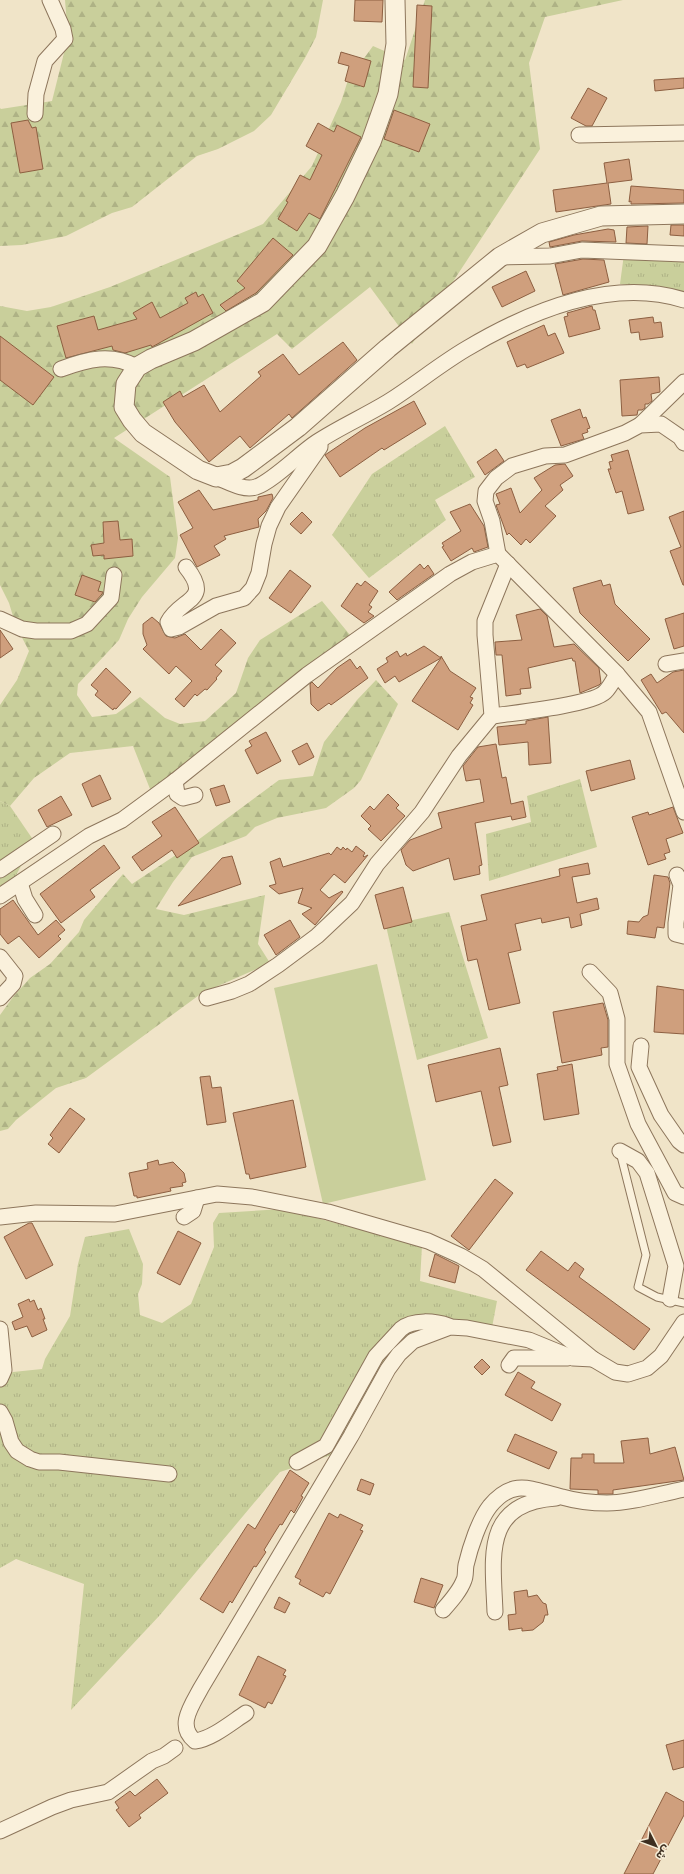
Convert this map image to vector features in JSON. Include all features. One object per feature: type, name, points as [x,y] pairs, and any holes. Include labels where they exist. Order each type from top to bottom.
[{"type":"street","points":[[35,114],[36,94],[45,61],[65,39],[63,29],[50,0]]},
{"type":"street","points":[[395,0],[396,44],[388,94],[371,142],[345,196],[317,246],[263,302],[189,343],[151,358],[137,367],[126,384],[124,407],[132,420],[143,433],[179,459],[198,470],[246,489],[257,487],[337,429],[388,402],[465,350],[529,316],[571,302],[606,295],[642,292],[684,300]]},
{"type":"street","points":[[579,135],[684,133]]},
{"type":"street","points":[[216,477],[232,474],[243,468],[298,427],[400,339],[500,257],[542,233],[601,216],[684,214]]},
{"type":"street","points":[[500,257],[550,256],[582,250],[684,254]]},
{"type":"street","points":[[61,369],[79,363],[105,358],[124,360],[137,367]]},
{"type":"street","points":[[683,806],[648,712],[617,674],[554,608],[503,559],[485,501],[488,487],[496,478],[512,466],[521,462],[545,456],[565,455],[625,433],[640,425],[684,382]]},
{"type":"street","points":[[640,425],[660,424],[680,437],[684,443]]},
{"type":"street","points":[[186,567],[198,585],[196,593],[186,605],[173,614],[168,622],[171,629],[179,627],[216,606],[244,598],[253,588],[259,573],[269,526],[288,491],[320,447],[320,440]]},
{"type":"street","points":[[492,716],[485,622],[503,559]]},
{"type":"street","points":[[0,896],[89,836],[122,820],[175,781],[307,675],[450,574],[472,562],[503,559]]},
{"type":"street","points":[[0,619],[22,629],[71,631],[87,624],[111,598],[114,575]]},
{"type":"street","points":[[666,664],[684,661]]},
{"type":"street","points":[[208,998],[232,992],[249,984],[278,965],[317,936],[352,903],[377,864],[422,812],[459,756],[492,716],[574,704],[584,701],[605,692],[617,674]]},
{"type":"street","points":[[175,781],[177,794],[183,798],[195,795]]},
{"type":"street","points":[[0,870],[53,834]]},
{"type":"street","points":[[677,875],[681,884],[676,934],[684,936]]},
{"type":"street","points":[[20,883],[25,899],[35,915]]},
{"type":"street","points":[[0,957],[15,976],[13,984],[0,998]]},
{"type":"street","points":[[590,972],[610,993],[617,1019],[617,1064],[638,1124],[675,1193],[684,1197]]},
{"type":"street","points":[[641,1046],[639,1067],[661,1115],[679,1141],[684,1145]]},
{"type":"street","points":[[620,1151],[638,1161],[647,1173],[676,1266],[677,1301]]},
{"type":"street","points":[[0,1217],[36,1213],[115,1214],[217,1194],[252,1197],[328,1212],[428,1241],[461,1256],[482,1269],[593,1359],[615,1372],[628,1374],[647,1368],[661,1356],[680,1336],[684,1322]]},
{"type":"street","points":[[184,1217],[194,1211],[197,1198]]},
{"type":"street","points":[[297,1462],[326,1446],[376,1356],[400,1329],[405,1326],[419,1322],[441,1323],[450,1327],[488,1330],[529,1340],[573,1358]]},
{"type":"street","points":[[246,1713],[216,1732],[195,1741],[190,1737],[185,1727],[187,1715],[201,1688],[347,1443],[388,1369],[398,1354],[413,1341],[450,1327]]},
{"type":"street","points":[[0,1329],[4,1370],[0,1379]]},
{"type":"street","points":[[509,1365],[514,1358],[593,1359]]},
{"type":"street","points":[[0,1412],[5,1421],[11,1442],[17,1451],[30,1459],[39,1462],[59,1462],[169,1474]]},
{"type":"street","points":[[443,1610],[457,1593],[465,1580],[466,1566],[483,1519],[490,1507],[501,1496],[513,1489],[526,1487],[561,1497],[594,1503],[620,1502],[684,1489]]},
{"type":"street","points":[[495,1612],[493,1557],[495,1540],[500,1528],[511,1514],[523,1505],[541,1499],[561,1497]]},
{"type":"street","points":[[0,1831],[71,1800],[108,1792],[152,1761],[164,1756],[175,1748]]},
{"type":"lane","points":[[620,1151],[646,1255],[638,1287],[657,1297],[677,1301]]},
{"type":"green space","points":[[65,0],[323,0],[316,37],[305,58],[271,115],[254,131],[218,149],[197,156],[132,207],[112,213],[66,236],[22,245],[0,246],[0,108],[52,101],[68,37]]},
{"type":"green space","points":[[425,0],[623,0],[545,17],[529,63],[540,149],[412,344],[370,287],[292,349],[277,334],[114,438],[170,477],[178,538],[175,558],[142,597],[128,619],[119,640],[78,684],[77,695],[92,717],[116,714],[140,697],[165,718],[180,724],[205,721],[236,693],[248,658],[260,640],[322,601],[350,635],[152,794],[133,746],[70,753],[34,778],[10,806],[0,801],[0,705],[17,680],[29,651],[16,626],[9,603],[0,585],[0,306],[27,311],[51,307],[110,287],[263,224],[312,166],[341,102],[348,80],[373,46],[405,60]]},
{"type":"green space","points":[[624,254],[684,261],[684,292],[620,284]]},
{"type":"green space","points":[[445,426],[475,477],[435,500],[446,520],[369,578],[332,535],[372,474]]},
{"type":"green space","points":[[376,680],[398,704],[361,780],[354,788],[326,808],[277,818],[255,827],[246,836],[192,857],[173,882],[156,909],[184,915],[265,895],[258,944],[270,963],[202,993],[86,1078],[56,1088],[16,1120],[8,1129],[0,1131],[0,1015],[13,997],[30,978],[50,964],[79,932],[84,920],[123,874],[132,884],[194,843],[279,780],[313,776],[324,742],[357,700]]},
{"type":"green space","points":[[580,779],[597,847],[489,881],[486,834],[531,822],[527,796]]},
{"type":"green space","points":[[0,801],[10,806],[34,841],[11,885],[0,891]]},
{"type":"green space","points":[[449,912],[488,1038],[417,1060],[386,926]]},
{"type":"green space","points":[[377,964],[426,1180],[323,1204],[274,988]]},
{"type":"green space","points":[[283,1209],[422,1246],[420,1281],[497,1301],[490,1338],[454,1326],[410,1351],[334,1454],[280,1472],[160,1615],[71,1710],[84,1584],[16,1559],[0,1568],[0,1373],[1,1376],[13,1372],[42,1369],[45,1359],[70,1316],[78,1264],[85,1237],[129,1229],[143,1264],[142,1284],[138,1294],[140,1315],[162,1323],[191,1304],[214,1247],[213,1223],[219,1213]]},
{"type":"building","points":[[355,0],[383,0],[382,22],[354,21]]},
{"type":"building","points":[[417,5],[432,6],[428,88],[413,87]]},
{"type":"building","points":[[341,52],[371,61],[364,87],[345,81],[349,66],[338,63]]},
{"type":"building","points":[[684,78],[684,88],[655,91],[654,80]]},
{"type":"building","points":[[588,88],[607,98],[592,126],[586,126],[571,118]]},
{"type":"building","points":[[394,110],[430,124],[419,152],[384,139]]},
{"type":"building","points":[[28,120],[32,128],[36,127],[43,169],[20,173],[11,123]]},
{"type":"building","points":[[318,123],[334,132],[337,125],[361,137],[320,219],[309,213],[297,231],[278,219],[288,202],[286,201],[300,175],[310,180],[322,155],[306,146]]},
{"type":"building","points":[[629,159],[632,180],[608,183],[611,204],[556,212],[553,190],[607,183],[604,163]]},
{"type":"building","points":[[631,186],[684,190],[684,203],[631,204],[631,201],[629,202]]},
{"type":"building","points":[[671,225],[684,225],[684,236],[670,235]]},
{"type":"building","points":[[648,226],[647,244],[626,243],[627,227]]},
{"type":"building","points":[[608,229],[614,230],[616,242],[582,241],[550,247],[549,242],[574,235]]},
{"type":"building","points":[[273,238],[293,255],[256,293],[226,311],[220,305],[245,288],[237,281]]},
{"type":"building","points":[[583,259],[604,260],[609,282],[563,295],[555,264]]},
{"type":"building","points":[[526,271],[535,291],[502,307],[492,287]]},
{"type":"building","points":[[196,292],[198,297],[203,294],[213,313],[152,347],[151,345],[125,353],[113,350],[112,346],[66,358],[57,326],[94,316],[98,330],[137,319],[133,313],[152,302],[160,318],[188,303],[185,298]]},
{"type":"building","points":[[592,306],[593,310],[595,310],[600,329],[569,337],[564,317],[568,316],[567,313]]},
{"type":"building","points":[[653,317],[654,323],[661,322],[663,337],[640,340],[639,332],[631,333],[629,320]]},
{"type":"building","points":[[544,325],[548,336],[555,333],[564,353],[527,368],[525,364],[517,367],[507,342]]},
{"type":"building","points":[[0,336],[54,377],[33,405],[0,380]]},
{"type":"building","points":[[343,342],[357,360],[292,418],[289,414],[250,448],[240,436],[209,462],[175,422],[163,402],[180,391],[183,397],[204,385],[220,412],[261,376],[258,372],[283,354],[299,375]]},
{"type":"building","points":[[659,377],[660,392],[651,394],[652,401],[645,404],[645,408],[642,410],[638,410],[637,415],[622,416],[620,380]]},
{"type":"building","points":[[414,401],[426,424],[384,450],[382,448],[340,477],[325,455],[365,428]]},
{"type":"building","points":[[580,409],[583,418],[586,417],[590,428],[587,429],[588,432],[582,434],[584,439],[561,446],[551,420]]},
{"type":"building","points":[[496,449],[504,461],[485,475],[477,462]]},
{"type":"building","points":[[628,450],[644,510],[628,514],[622,491],[616,493],[608,469],[611,469],[609,462],[613,461],[611,455]]},
{"type":"building","points":[[565,464],[573,476],[560,485],[563,490],[545,506],[556,516],[530,543],[526,539],[521,545],[509,533],[507,535],[496,505],[500,504],[496,494],[511,488],[520,513],[542,490],[534,478],[555,465]]},
{"type":"building","points":[[199,490],[213,510],[258,500],[258,497],[272,494],[273,498],[266,511],[258,519],[259,527],[224,536],[226,539],[214,546],[220,555],[197,567],[180,535],[193,528],[178,502]]},
{"type":"building","points":[[470,504],[484,526],[488,547],[474,552],[472,548],[451,561],[442,547],[444,546],[442,543],[461,531],[450,512]]},
{"type":"building","points":[[684,511],[683,585],[670,551],[681,547],[669,517]]},
{"type":"building","points":[[302,512],[312,522],[301,534],[290,524]]},
{"type":"building","points":[[118,521],[120,540],[132,539],[133,556],[104,559],[104,555],[93,556],[91,545],[104,543],[103,522]]},
{"type":"building","points":[[420,564],[424,569],[428,565],[434,574],[397,600],[389,592]]},
{"type":"building","points":[[290,570],[311,586],[291,613],[269,598]]},
{"type":"building","points":[[82,575],[101,582],[98,591],[103,592],[95,602],[75,595]]},
{"type":"building","points":[[601,580],[603,586],[610,584],[615,604],[650,639],[628,661],[580,613],[573,588]]},
{"type":"building","points":[[365,581],[378,591],[369,605],[372,607],[368,612],[374,616],[364,623],[341,606],[357,583],[361,586]]},
{"type":"building","points":[[540,609],[547,616],[554,647],[574,644],[599,668],[601,683],[599,685],[580,693],[575,661],[573,661],[572,658],[528,668],[531,688],[520,689],[521,694],[506,696],[502,655],[496,655],[495,642],[522,640],[516,615]]},
{"type":"building","points":[[684,613],[684,646],[674,649],[665,619]]},
{"type":"building","points":[[152,617],[159,623],[166,636],[175,638],[185,634],[201,650],[221,629],[236,643],[215,665],[222,671],[216,678],[217,679],[207,690],[205,689],[197,696],[195,694],[184,707],[175,699],[192,681],[176,666],[169,674],[143,649],[147,645],[143,634],[143,624]]},
{"type":"building","points":[[0,630],[13,649],[0,658]]},
{"type":"building","points":[[424,646],[441,658],[399,682],[395,676],[385,683],[377,669],[388,662],[386,658],[397,651],[400,657],[406,653],[407,656]]},
{"type":"building","points":[[441,656],[450,671],[476,688],[470,697],[473,698],[470,703],[473,705],[458,730],[412,701]]},
{"type":"building","points":[[350,659],[357,669],[360,666],[368,678],[331,705],[329,703],[318,711],[311,704],[310,684],[312,682],[318,688],[337,668]]},
{"type":"building","points":[[106,668],[131,692],[116,709],[114,708],[113,710],[95,695],[98,691],[91,685]]},
{"type":"building","points":[[684,670],[684,733],[666,712],[662,714],[641,680],[651,674],[657,683],[673,672]]},
{"type":"building","points":[[548,717],[551,763],[529,765],[528,742],[499,745],[497,727],[526,724],[526,721]]},
{"type":"building","points":[[266,732],[281,761],[257,774],[245,750],[252,746],[249,741]]},
{"type":"building","points":[[307,743],[314,757],[299,765],[292,751]]},
{"type":"building","points":[[496,744],[502,778],[506,777],[511,804],[523,801],[526,817],[512,820],[511,816],[475,823],[482,865],[479,866],[480,874],[454,880],[449,858],[413,871],[406,865],[401,850],[410,840],[442,828],[438,813],[484,802],[480,779],[466,781],[463,766],[478,747]]},
{"type":"building","points":[[630,760],[635,779],[591,791],[586,771]]},
{"type":"building","points":[[100,775],[111,799],[92,807],[82,784]]},
{"type":"building","points":[[224,785],[230,802],[216,806],[210,789]]},
{"type":"building","points":[[388,794],[399,805],[396,808],[405,816],[381,841],[368,829],[371,826],[361,816],[370,806],[374,810]]},
{"type":"building","points":[[61,796],[72,815],[47,827],[38,810]]},
{"type":"building","points":[[175,807],[199,843],[177,858],[172,850],[142,871],[132,857],[162,836],[152,822]]},
{"type":"building","points":[[673,807],[683,833],[666,839],[670,852],[664,854],[666,859],[648,865],[632,817],[648,812],[649,815]]},
{"type":"building","points":[[104,845],[120,868],[90,890],[95,897],[61,923],[40,894]]},
{"type":"building","points":[[356,846],[365,853],[363,856],[364,857],[368,855],[345,883],[334,874],[320,890],[329,898],[342,891],[343,892],[315,925],[302,914],[312,908],[298,903],[303,888],[279,894],[269,886],[276,884],[270,862],[280,858],[283,867],[329,853],[331,855],[337,847],[341,850],[343,847],[346,850],[347,848],[352,852]]},
{"type":"building","points":[[232,856],[241,884],[178,906],[222,858]]},
{"type":"building","points":[[588,863],[590,874],[572,877],[577,903],[597,898],[599,909],[580,914],[582,925],[571,928],[569,917],[542,923],[541,918],[515,924],[521,950],[508,953],[520,1003],[489,1010],[477,959],[468,961],[461,926],[487,920],[481,895],[560,876],[559,869]]},
{"type":"building","points":[[654,875],[668,877],[670,883],[664,928],[657,927],[655,938],[627,934],[628,921],[639,922],[643,917],[648,915]]},
{"type":"building","points":[[403,887],[412,922],[384,929],[375,895]]},
{"type":"building","points":[[13,900],[38,935],[56,920],[65,930],[58,936],[61,939],[39,958],[19,936],[8,944],[0,934],[0,909]]},
{"type":"building","points":[[290,920],[300,937],[276,955],[264,935]]},
{"type":"building","points":[[657,986],[684,990],[684,1034],[654,1032]]},
{"type":"building","points":[[603,1003],[608,1020],[608,1047],[601,1048],[602,1055],[562,1063],[553,1012]]},
{"type":"building","points":[[500,1048],[508,1085],[499,1087],[511,1142],[493,1146],[481,1091],[436,1102],[428,1065]]},
{"type":"building","points":[[572,1064],[579,1114],[544,1120],[537,1074],[558,1070],[557,1067]]},
{"type":"building","points":[[210,1076],[212,1088],[221,1087],[226,1122],[207,1125],[200,1077]]},
{"type":"building","points":[[293,1100],[306,1167],[250,1179],[249,1174],[246,1174],[233,1113]]},
{"type":"building","points":[[70,1108],[85,1119],[59,1153],[48,1144],[53,1138],[50,1135]]},
{"type":"building","points":[[158,1160],[159,1165],[173,1162],[184,1173],[186,1182],[182,1183],[183,1186],[170,1188],[171,1191],[137,1198],[137,1196],[134,1196],[129,1173],[148,1169],[147,1163]]},
{"type":"building","points":[[495,1179],[513,1193],[469,1250],[451,1236]]},
{"type":"building","points":[[29,1223],[32,1223],[53,1265],[26,1279],[4,1237]]},
{"type":"building","points":[[178,1231],[201,1243],[180,1285],[157,1273]]},
{"type":"building","points":[[541,1251],[568,1271],[575,1262],[584,1269],[579,1277],[650,1329],[634,1350],[526,1270]]},
{"type":"building","points":[[435,1254],[459,1266],[455,1283],[429,1276]]},
{"type":"building","points":[[29,1299],[30,1302],[34,1300],[38,1310],[41,1308],[47,1330],[32,1337],[27,1326],[15,1330],[12,1322],[23,1317],[18,1304]]},
{"type":"building","points":[[482,1359],[490,1367],[482,1375],[474,1367]]},
{"type":"building","points":[[518,1372],[535,1382],[531,1388],[561,1404],[552,1421],[505,1395]]},
{"type":"building","points":[[515,1434],[557,1452],[549,1469],[507,1451]]},
{"type":"building","points":[[648,1438],[650,1454],[675,1447],[684,1480],[613,1490],[613,1494],[598,1494],[598,1490],[570,1489],[571,1458],[582,1458],[582,1454],[594,1454],[594,1463],[624,1463],[621,1441]]},
{"type":"building","points":[[290,1470],[309,1483],[301,1496],[303,1497],[294,1513],[291,1510],[282,1525],[280,1524],[264,1550],[266,1552],[256,1567],[254,1566],[232,1603],[230,1601],[223,1613],[200,1599],[248,1524],[255,1529]]},
{"type":"building","points":[[361,1479],[374,1484],[370,1495],[357,1490]]},
{"type":"building","points":[[329,1513],[338,1518],[340,1514],[363,1525],[360,1530],[363,1531],[330,1594],[326,1592],[323,1597],[299,1584],[301,1580],[295,1577]]},
{"type":"building","points":[[421,1578],[443,1585],[434,1608],[414,1602]]},
{"type":"building","points":[[527,1590],[528,1597],[537,1595],[543,1603],[546,1604],[548,1615],[545,1615],[543,1622],[533,1630],[522,1631],[522,1628],[509,1630],[508,1615],[516,1614],[514,1592]]},
{"type":"building","points":[[279,1597],[290,1603],[285,1613],[274,1608]]},
{"type":"building","points":[[258,1656],[286,1670],[283,1675],[286,1676],[272,1704],[268,1702],[265,1708],[239,1695]]},
{"type":"building","points":[[684,1740],[684,1767],[673,1770],[666,1745]]},
{"type":"building","points":[[157,1779],[168,1793],[139,1815],[141,1818],[129,1827],[116,1810],[119,1808],[115,1802],[130,1791],[135,1796]]},
{"type":"building","points":[[666,1792],[684,1802],[684,1815],[653,1874],[624,1874]]}]
